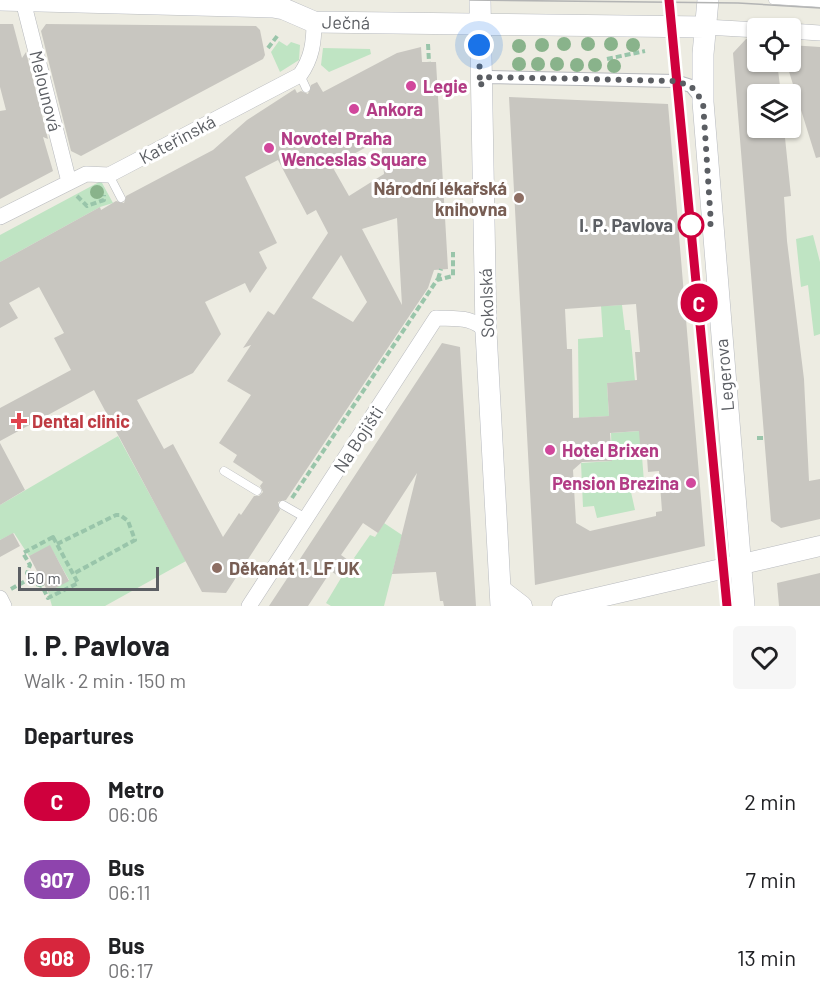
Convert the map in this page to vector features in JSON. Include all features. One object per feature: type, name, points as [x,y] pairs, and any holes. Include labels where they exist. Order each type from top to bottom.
[{"type":"main road","name":"Ječná","points":[[0,0],[273,8],[284,9],[314,22],[705,27]]},
{"type":"main road","name":"Sokolská","points":[[480,0],[478,25],[486,332],[501,597]]},
{"type":"main road","name":"Legerova","points":[[708,0],[703,102],[744,606]]},
{"type":"street","name":"Melounová","points":[[23,1],[72,188]]},
{"type":"street","name":"Kateřinská","points":[[0,217],[72,188],[86,174],[110,175],[303,81],[314,44],[314,22]]},
{"type":"street","points":[[705,27],[747,29]]},
{"type":"street","points":[[801,32],[820,33]]},
{"type":"street","points":[[480,86],[485,79],[490,77],[675,81],[691,86],[703,102]]},
{"type":"street","name":"Na Bojišti","points":[[249,606],[436,318],[469,320],[482,326],[486,332]]},
{"type":"street","points":[[562,606],[820,546]]},
{"type":"street","points":[[501,597],[522,606]]},
{"type":"street","points":[[0,598],[4,606]]},
{"type":"lane","points":[[772,0],[820,3]]},
{"type":"lane","points":[[110,175],[121,198]]},
{"type":"lane","points":[[224,471],[257,491]]},
{"type":"lane","points":[[285,506],[306,518]]},
{"type":"path","points":[[268,48],[279,34]]},
{"type":"path","points":[[428,44],[429,62]]},
{"type":"path","points":[[607,59],[645,51]]},
{"type":"path","points":[[72,188],[87,206],[104,200],[104,194]]},
{"type":"path","points":[[437,280],[453,276],[453,252]]},
{"type":"path","points":[[285,506],[437,280],[441,269]]},
{"type":"path","points":[[757,438],[765,438]]},
{"type":"path","points":[[57,544],[116,515],[129,521],[135,540],[73,574]]},
{"type":"path","points":[[53,537],[57,544],[78,583],[48,598],[42,586],[33,583],[27,573],[30,565],[23,553],[53,537]]},
{"type":"path","points":[[19,585],[38,574]]},
{"type":"green space","points":[[279,41],[287,46],[291,42],[300,45],[299,60],[280,72],[271,52]]},
{"type":"green space","points":[[323,48],[370,49],[371,54],[329,72],[321,65]]},
{"type":"green space","points":[[101,181],[113,203],[100,207],[0,262],[0,235]]},
{"type":"green space","points":[[813,235],[820,262],[820,334],[814,336],[808,285],[801,287],[796,239]]},
{"type":"green space","points":[[622,305],[625,330],[630,330],[635,381],[607,383],[609,416],[579,418],[578,339],[603,337],[601,306]]},
{"type":"green space","points":[[640,431],[644,482],[629,483],[635,510],[597,518],[594,506],[583,507],[581,463],[612,461],[611,433]]},
{"type":"green space","points":[[118,436],[186,561],[105,606],[52,606],[48,592],[69,580],[50,546],[29,556],[14,533],[0,540],[0,505]]},
{"type":"green space","points":[[384,523],[402,535],[384,606],[331,606],[326,603],[341,578],[338,576],[342,570],[350,575],[359,562],[354,558],[370,535],[375,537]]},
{"type":"building","points":[[0,24],[13,24],[22,58],[26,52],[48,139],[43,137],[53,171],[0,199],[0,111],[6,110],[0,87]]},
{"type":"building","points":[[46,24],[256,26],[260,30],[265,55],[263,59],[81,156],[71,151],[41,31]]},
{"type":"building","points":[[747,39],[747,72],[778,72],[780,84],[747,84],[747,138],[785,138],[791,196],[784,197],[787,241],[804,379],[809,481],[820,479],[820,519],[781,528],[771,521],[733,53]]},
{"type":"building","points":[[801,46],[820,47],[820,157],[816,158],[801,110],[801,84],[793,84],[789,72],[801,72]]},
{"type":"building","points":[[421,47],[422,62],[436,62],[448,269],[434,270],[428,288],[286,500],[278,502],[280,510],[226,593],[202,592],[94,390],[0,441],[0,408],[71,370],[54,338],[64,333],[39,287],[9,303],[18,318],[0,328],[0,262],[100,207],[101,210],[116,201],[124,203],[126,196],[213,150],[247,120],[295,89],[297,93],[301,91],[308,94],[311,85],[317,82],[323,92],[397,53]],"holes":[[[381,139],[384,174],[349,196],[332,166]],[[278,160],[307,215],[316,210],[328,233],[274,315],[268,311],[243,348],[251,345],[227,381],[251,395],[219,443],[237,455],[233,462],[263,482],[260,486],[263,492],[259,496],[254,496],[223,537],[173,444],[164,449],[137,400],[193,373],[221,334],[205,302],[245,283],[250,293],[267,268],[259,252],[277,243],[245,177]],[[397,218],[402,305],[362,229]],[[341,255],[367,302],[353,322],[312,298]]]},
{"type":"building","points":[[509,97],[668,104],[705,546],[535,585]],"holes":[[[636,304],[640,352],[635,352],[637,380],[607,383],[609,416],[573,418],[572,349],[567,349],[565,309]],[[639,431],[641,458],[647,457],[648,472],[659,471],[662,511],[656,512],[656,516],[590,531],[576,523],[573,470],[582,462],[612,461],[610,433]]]},
{"type":"building","points":[[442,343],[460,347],[476,606],[444,606],[443,601],[440,601],[436,572],[392,574],[417,473],[378,533],[363,523],[341,555],[348,560],[338,576],[331,571],[308,606],[269,606]]},
{"type":"building","name":"Dental clinic","points":[[0,443],[25,490],[0,505]]},
{"type":"building","points":[[13,533],[20,546],[0,557],[0,540]]},
{"type":"building","points":[[50,545],[69,581],[48,592],[29,556]]},
{"type":"building","points":[[820,573],[820,606],[779,606],[777,583]]},
{"type":"tram line","points":[[470,0],[738,3],[820,8]]},
{"type":"metro line","name":"C","points":[[669,0],[722,531],[727,606]]},
{"type":"place","name":"Legie","points":[[411,86]]},
{"type":"place","name":"Ankora","points":[[354,109]]},
{"type":"place","name":"Novotel Praha Wenceslas Square","points":[[269,148]]},
{"type":"place","name":"Národní lékařská knihovna","points":[[519,198]]},
{"type":"place","name":"I. P. Pavlova","points":[[691,225]]},
{"type":"place","name":"Dental clinic","points":[[19,421]]},
{"type":"place","name":"Hotel Brixen","points":[[550,450]]},
{"type":"place","name":"Pension Brezina","points":[[691,483]]},
{"type":"place","name":"Děkanát 1. LF UK","points":[[217,568]]},
{"type":"route","points":[[479,45],[480,86],[481,82],[490,77],[675,81],[683,82],[696,90],[703,102],[711,224],[691,225]]}]
